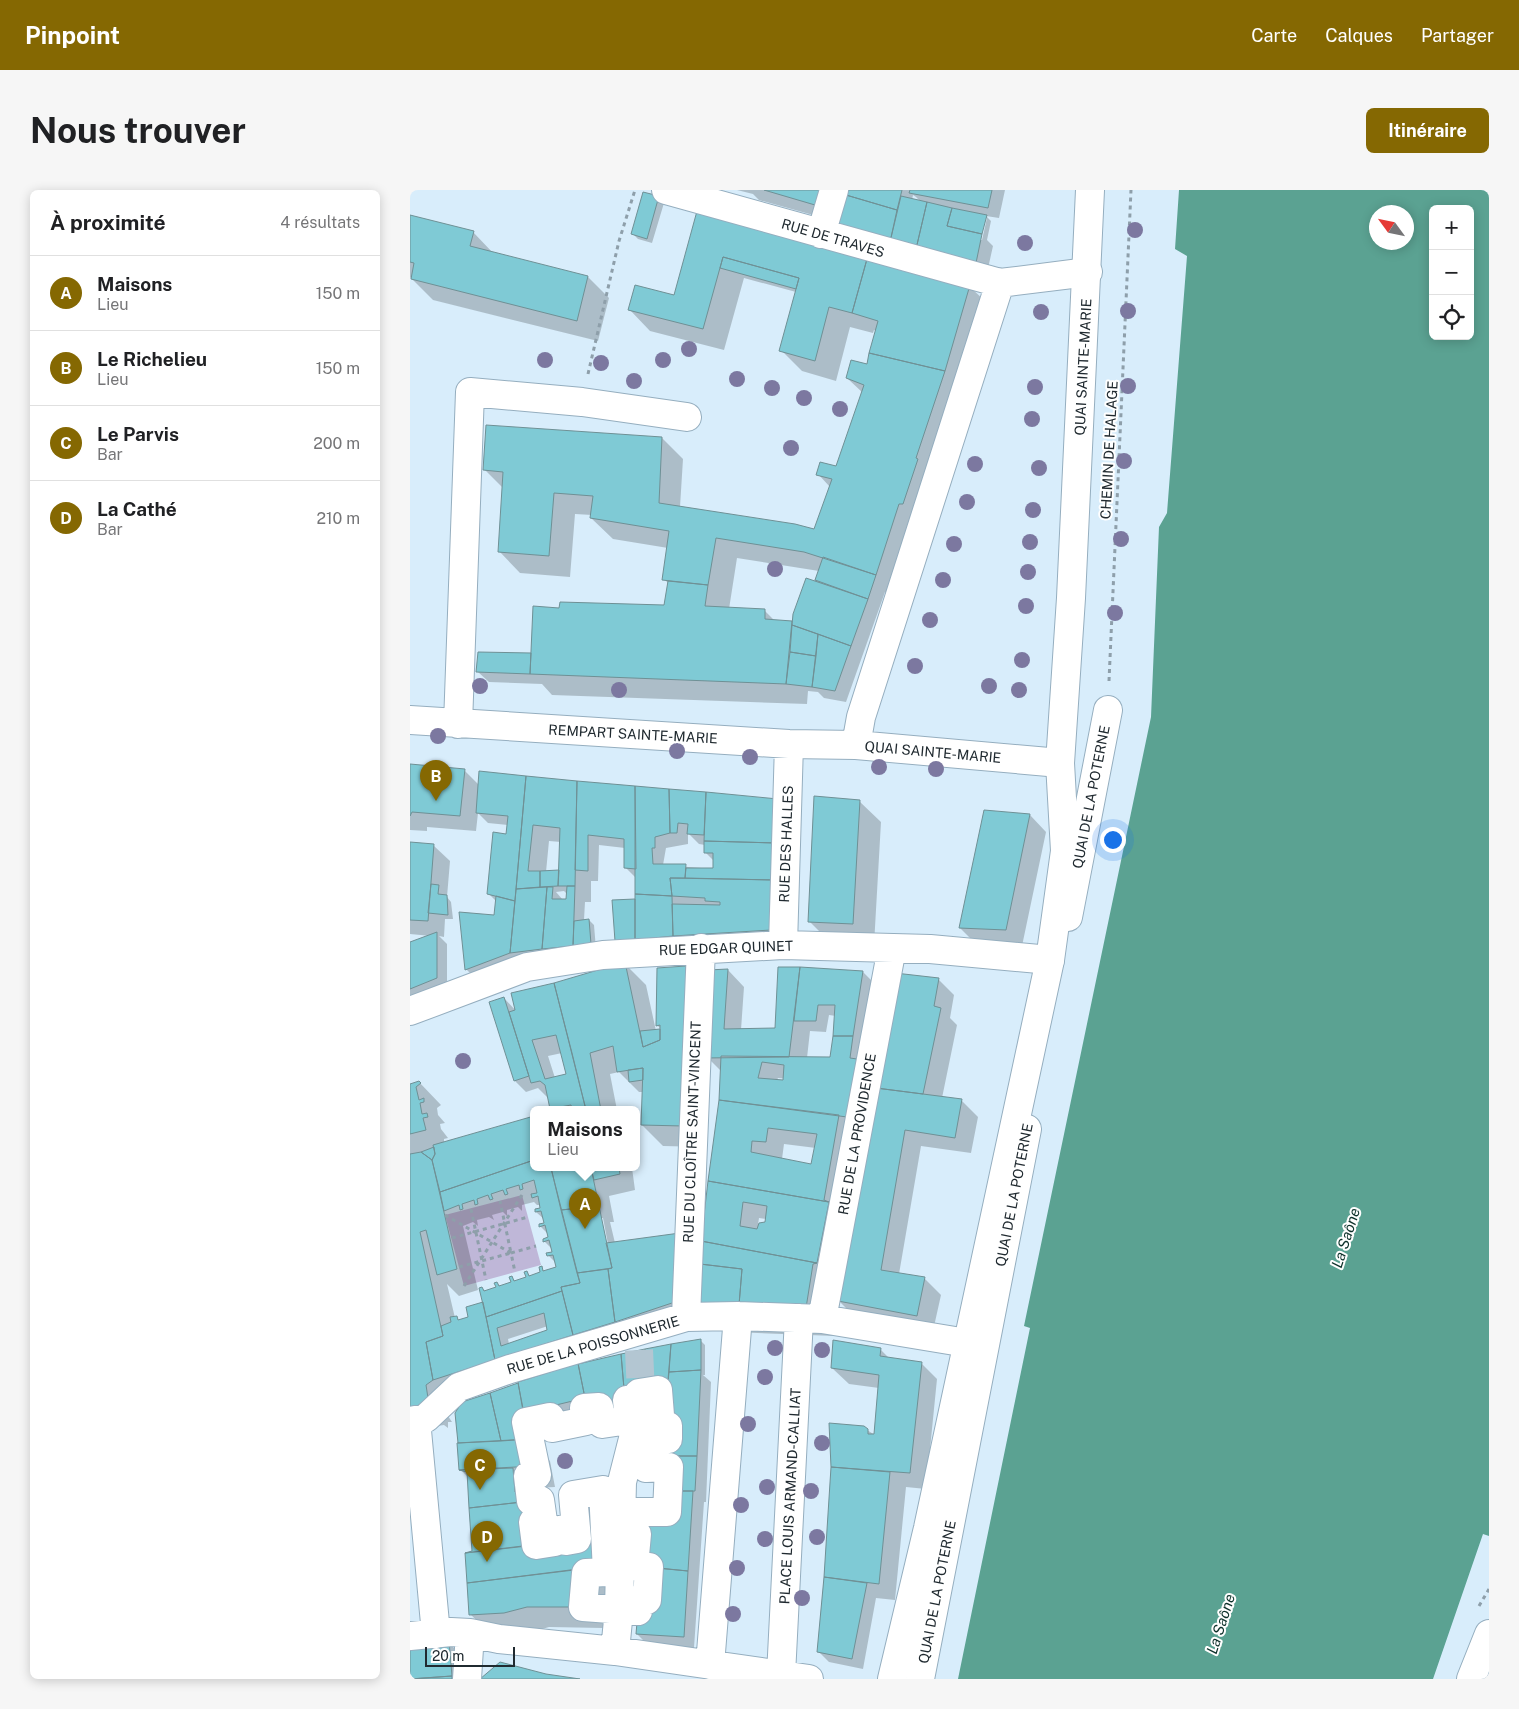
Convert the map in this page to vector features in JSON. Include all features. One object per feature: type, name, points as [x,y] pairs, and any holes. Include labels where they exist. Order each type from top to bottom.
[{"type":"street","name":"RUE DE TRAVES","points":[[666,190],[1000,283]]},
{"type":"street","points":[[821,234],[834,190]]},
{"type":"street","name":"QUAI SAINTE-MARIE","points":[[1000,283],[861,717],[856,745],[1060,763],[1088,272],[1090,190]]},
{"type":"street","points":[[1000,283],[1088,272]]},
{"type":"street","points":[[458,724],[470,392],[582,402],[687,417]]},
{"type":"street","name":"QUAI DE LA POTERNE","points":[[920,1679],[1108,710]]},
{"type":"street","name":"REMPART SAINTE-MARIE","points":[[410,720],[789,744],[856,745]]},
{"type":"street","name":"RUE DES HALLES","points":[[783,944],[789,744]]},
{"type":"street","name":"QUAI DE LA POTERNE","points":[[892,1679],[928,1528],[1050,960],[1065,851],[1060,763]]},
{"type":"street","name":"RUE EDGAR QUINET","points":[[410,1011],[527,967],[603,955],[783,944],[930,949],[1050,960]]},
{"type":"street","name":"RUE DU CLOÎTRE SAINT-VINCENT","points":[[686,1318],[701,948]]},
{"type":"street","name":"RUE DE LA PROVIDENCE","points":[[810,1319],[892,948]]},
{"type":"street","points":[[710,1665],[738,1316]]},
{"type":"street","name":"RUE DE LA POISSONNERIE","points":[[413,1421],[426,1418],[459,1387],[510,1369],[644,1336],[686,1318],[738,1316],[810,1319],[967,1343]]},
{"type":"street","name":"PLACE LOUIS ARMAND-CALLIAT","points":[[782,1675],[810,1319]]},
{"type":"street","points":[[658,1390],[660,1415],[650,1415],[646,1418],[646,1425],[650,1427],[668,1426],[668,1439],[648,1443],[646,1468],[669,1467],[667,1512],[632,1512],[630,1533],[637,1534],[634,1566],[649,1567],[647,1600],[638,1599],[638,1611],[619,1610],[583,1607],[586,1573],[607,1572],[603,1490],[573,1495],[577,1539],[566,1540],[565,1530],[559,1530],[554,1531],[555,1542],[536,1545],[533,1522],[543,1521],[540,1500],[531,1501],[528,1476],[537,1475],[526,1422],[550,1417],[552,1428],[586,1421],[584,1408],[599,1407],[602,1424],[629,1420],[627,1400],[632,1400],[641,1393],[658,1390]]},
{"type":"street","points":[[615,1651],[619,1610],[622,1482],[636,1424],[641,1393]]},
{"type":"street","points":[[413,1421],[423,1635],[470,1633],[498,1639],[615,1651],[809,1679]]},
{"type":"street","points":[[468,1679],[470,1633]]},
{"type":"street","points":[[1471,1679],[1489,1634]]},
{"type":"path","points":[[582,402],[619,241],[635,190]]},
{"type":"path","name":"CHEMIN DE HALAGE","points":[[1108,710],[1132,190]]},
{"type":"path","points":[[464,1286],[522,1195]]},
{"type":"path","points":[[500,1201],[515,1272]]},
{"type":"path","points":[[470,1209],[486,1280]]},
{"type":"path","points":[[445,1215],[511,1253]]},
{"type":"path","points":[[452,1238],[528,1217]]},
{"type":"path","points":[[459,1267],[536,1246]]},
{"type":"shaded area","points":[[522,1195],[541,1265],[464,1286],[445,1215]]},
{"type":"water","name":"La Saône","points":[[1179,190],[1489,190],[1489,1536],[1483,1534],[1433,1679],[958,1679],[1030,1328],[1024,1326],[1151,717],[1159,527],[1167,513],[1187,256],[1175,249]]},
{"type":"building","points":[[764,190],[820,190],[815,205]]},
{"type":"building","points":[[848,190],[902,190],[897,210],[846,195]]},
{"type":"building","points":[[910,190],[992,190],[988,208],[909,193]]},
{"type":"building","points":[[643,192],[659,196],[647,239],[631,234]]},
{"type":"building","points":[[846,195],[897,210],[890,242],[837,226]]},
{"type":"building","points":[[901,196],[927,202],[916,249],[890,242]]},
{"type":"building","points":[[927,202],[952,208],[947,226],[982,234],[976,263],[916,249]]},
{"type":"building","points":[[952,208],[987,215],[982,234],[947,226]]},
{"type":"building","points":[[697,211],[867,259],[852,313],[829,307],[815,361],[779,351],[799,278],[723,257],[703,329],[628,310],[635,285],[674,295]]},
{"type":"building","points":[[410,215],[474,231],[470,246],[588,276],[577,321],[411,279],[414,263],[410,262]]},
{"type":"building","points":[[723,257],[799,278],[796,289],[720,268]]},
{"type":"building","points":[[867,259],[970,285],[945,371],[869,353],[878,321],[852,313]]},
{"type":"building","points":[[869,353],[945,371],[903,504],[899,504],[876,575],[804,552],[716,538],[708,585],[662,580],[669,531],[590,518],[593,496],[554,493],[549,556],[498,552],[503,472],[483,470],[486,425],[662,437],[659,503],[795,524],[814,529],[832,479],[816,475],[820,462],[836,466],[864,385],[846,378],[851,360],[867,364]]},
{"type":"building","points":[[823,557],[876,575],[868,599],[815,580]]},
{"type":"building","points":[[806,578],[868,599],[851,646],[792,625],[793,614]]},
{"type":"building","points":[[668,581],[708,585],[705,606],[765,609],[765,619],[792,621],[786,684],[530,674],[533,606],[559,608],[560,602],[664,605]]},
{"type":"building","points":[[792,625],[818,634],[816,656],[790,652]]},
{"type":"building","points":[[818,634],[851,646],[835,691],[812,687]]},
{"type":"building","points":[[478,652],[531,653],[530,674],[476,672]]},
{"type":"building","points":[[790,652],[816,656],[812,687],[786,684]]},
{"type":"building","points":[[410,764],[465,769],[460,816],[412,812],[410,816]]},
{"type":"building","points":[[479,771],[526,776],[515,901],[487,894],[493,832],[506,834],[508,816],[476,813]]},
{"type":"building","points":[[526,776],[577,781],[575,886],[558,886],[560,828],[533,825],[528,871],[540,871],[540,887],[516,889]]},
{"type":"building","points":[[577,781],[635,786],[636,869],[624,868],[624,839],[588,835],[588,871],[575,870]]},
{"type":"building","points":[[635,786],[669,789],[670,833],[655,837],[655,848],[652,848],[653,864],[686,864],[685,878],[670,878],[672,896],[635,894]]},
{"type":"building","points":[[669,789],[706,792],[704,835],[687,834],[688,824],[678,823],[677,833],[670,833]]},
{"type":"building","points":[[706,792],[778,799],[776,843],[704,841]]},
{"type":"building","points":[[814,796],[860,800],[853,924],[808,922]]},
{"type":"building","points":[[984,810],[1030,814],[1006,930],[959,928]]},
{"type":"building","points":[[704,841],[776,843],[774,880],[685,878],[686,868],[713,868],[713,853],[704,853]]},
{"type":"building","points":[[410,842],[434,844],[428,921],[410,920]]},
{"type":"building","points":[[559,870],[558,886],[540,887],[540,871]]},
{"type":"building","points":[[670,878],[774,880],[771,930],[673,936],[672,904],[720,905],[720,902],[705,901],[705,898],[672,896]]},
{"type":"building","points":[[431,884],[439,885],[438,894],[447,895],[448,915],[428,913]]},
{"type":"building","points":[[567,886],[575,886],[573,946],[542,949],[547,887],[553,887],[552,899],[566,899]]},
{"type":"building","points":[[547,887],[542,949],[510,953],[516,889]]},
{"type":"building","points":[[635,894],[672,896],[673,936],[635,940]]},
{"type":"building","points":[[496,896],[515,901],[510,953],[465,970],[459,912],[494,915]]},
{"type":"building","points":[[635,899],[635,940],[615,941],[612,900]]},
{"type":"building","points":[[589,919],[591,944],[573,946],[574,921]]},
{"type":"building","points":[[437,932],[437,978],[410,989],[410,942]]},
{"type":"building","points":[[625,962],[643,1047],[660,1040],[660,1025],[656,1026],[657,968],[686,966],[683,1126],[641,1125],[643,1068],[617,1072],[613,1046],[590,1053],[600,1106],[585,1106],[554,983]]},
{"type":"building","points":[[778,967],[800,967],[789,1057],[705,1058],[708,970],[728,969],[724,1029],[775,1028]]},
{"type":"building","points":[[800,967],[863,971],[853,1036],[833,1036],[835,1005],[818,1005],[816,1021],[794,1021]]},
{"type":"building","points":[[895,973],[939,978],[934,1006],[941,1008],[923,1094],[876,1088]]},
{"type":"building","points":[[554,983],[585,1106],[549,1106],[545,1085],[540,1081],[531,1083],[509,1012],[515,1010],[511,993]],"holes":[[[556,1035],[566,1074],[545,1079],[532,1040]]]},
{"type":"building","points":[[504,997],[529,1076],[514,1081],[489,1002]]},
{"type":"building","points":[[660,1029],[660,1040],[643,1047],[640,1031]]},
{"type":"building","points":[[833,1036],[853,1036],[850,1058],[857,1059],[847,1117],[719,1100],[721,1056],[830,1057]],"holes":[[[762,1062],[784,1065],[783,1080],[758,1078]]]},
{"type":"building","points":[[643,1068],[643,1080],[629,1082],[628,1070]]},
{"type":"building","points":[[419,1081],[421,1083],[416,1087],[419,1100],[424,1098],[424,1102],[420,1103],[422,1114],[427,1113],[428,1117],[423,1118],[426,1130],[410,1134],[410,1084]]},
{"type":"building","points":[[876,1088],[962,1099],[955,1138],[905,1130],[881,1270],[925,1277],[917,1316],[838,1301]]},
{"type":"building","points":[[719,1100],[839,1115],[824,1200],[829,1202],[708,1181]],"holes":[[[768,1128],[817,1134],[811,1164],[751,1152],[752,1141],[766,1142]]]},
{"type":"building","points":[[530,1117],[530,1161],[440,1192],[432,1160],[435,1154],[433,1145]]},
{"type":"building","points":[[434,1147],[435,1154],[432,1160],[421,1152]]},
{"type":"building","points":[[421,1152],[432,1160],[457,1269],[437,1275],[426,1230],[420,1232],[443,1336],[426,1342],[433,1380],[426,1385],[428,1398],[420,1405],[411,1407],[410,1410],[410,1154]]},
{"type":"building","points":[[530,1161],[530,1171],[552,1171],[580,1283],[561,1287],[562,1291],[486,1317],[479,1288],[482,1287],[484,1291],[496,1287],[494,1283],[497,1282],[499,1286],[511,1282],[509,1277],[512,1276],[514,1281],[526,1277],[524,1272],[527,1271],[529,1276],[540,1272],[539,1267],[542,1266],[543,1271],[556,1267],[553,1255],[547,1256],[546,1253],[552,1252],[549,1240],[543,1242],[543,1239],[548,1237],[545,1225],[539,1227],[539,1224],[544,1223],[541,1211],[535,1212],[535,1209],[540,1208],[538,1196],[532,1198],[531,1194],[537,1193],[534,1180],[522,1184],[523,1189],[520,1190],[519,1185],[506,1189],[508,1194],[505,1195],[503,1190],[491,1194],[493,1199],[490,1200],[488,1195],[477,1199],[478,1204],[475,1205],[474,1200],[462,1204],[463,1209],[460,1210],[459,1205],[444,1211],[440,1192]]},
{"type":"building","points":[[552,1171],[592,1171],[599,1206],[561,1210]]},
{"type":"building","points":[[592,1171],[620,1171],[620,1174],[594,1180]]},
{"type":"building","points":[[708,1181],[829,1202],[817,1263],[701,1241]],"holes":[[[743,1202],[767,1206],[765,1222],[759,1223],[757,1229],[740,1226]]]},
{"type":"building","points":[[599,1206],[612,1268],[577,1273],[561,1210]]},
{"type":"building","points":[[680,1233],[678,1301],[615,1322],[608,1269],[612,1268],[606,1243]]},
{"type":"building","points":[[701,1241],[817,1263],[813,1264],[806,1308],[739,1305],[742,1269],[700,1264]]},
{"type":"building","points":[[700,1264],[742,1269],[739,1305],[700,1303]]},
{"type":"building","points":[[608,1269],[615,1322],[573,1335],[561,1287],[580,1283],[577,1273]]},
{"type":"building","points":[[562,1291],[573,1335],[495,1360],[486,1317]],"holes":[[[544,1313],[547,1330],[501,1346],[497,1328]]]},
{"type":"building","points":[[483,1302],[495,1360],[433,1380],[426,1342],[443,1336],[441,1326],[451,1322],[450,1317],[457,1316],[458,1320],[468,1317],[466,1307]]},
{"type":"building","points":[[701,1339],[701,1370],[669,1372],[671,1344]]},
{"type":"building","points":[[833,1340],[881,1348],[880,1356],[922,1362],[910,1473],[831,1467],[829,1423],[864,1426],[868,1429],[868,1434],[874,1434],[879,1375],[831,1368]]},
{"type":"building","points":[[671,1344],[667,1392],[646,1392],[645,1349]]},
{"type":"building","points":[[645,1349],[646,1392],[625,1400],[621,1354]]},
{"type":"building","points":[[621,1354],[625,1400],[601,1404],[585,1398],[578,1364]]},
{"type":"building","points":[[578,1363],[585,1398],[556,1405],[558,1416],[523,1411],[518,1382]]},
{"type":"building","points":[[701,1370],[697,1456],[648,1456],[667,1392],[669,1372]]},
{"type":"building","points":[[518,1383],[529,1439],[501,1441],[490,1393]]},
{"type":"building","points":[[490,1393],[501,1441],[458,1443],[455,1413],[462,1402]]},
{"type":"building","points":[[529,1439],[535,1466],[459,1470],[457,1443]]},
{"type":"building","points":[[646,1456],[697,1456],[695,1491],[669,1491]]},
{"type":"building","points":[[831,1467],[890,1472],[879,1584],[824,1577]]},
{"type":"building","points":[[513,1468],[515,1492],[530,1491],[531,1501],[469,1508],[467,1472],[459,1470]]},
{"type":"building","points":[[669,1491],[693,1491],[688,1571],[634,1566],[631,1512]]},
{"type":"building","points":[[531,1501],[536,1545],[465,1553],[472,1551],[469,1508]]},
{"type":"building","points":[[605,1536],[607,1566],[467,1583],[465,1553]]},
{"type":"building","points":[[649,1567],[688,1571],[684,1637],[636,1634],[639,1599]]},
{"type":"building","points":[[586,1568],[583,1607],[527,1607],[504,1613],[469,1615],[467,1583]]},
{"type":"building","points":[[824,1577],[867,1583],[852,1659],[817,1652]]},
{"type":"building","points":[[449,1641],[452,1676],[410,1679],[410,1644]]},
{"type":"building","points":[[500,1662],[546,1674],[580,1679],[480,1679]]},
{"type":"building","points":[[452,1676],[452,1679],[410,1679]]},
{"type":"tunnel","points":[[639,1350],[641,1393]]},
{"type":"place","name":"Le Richelieu","points":[[436,801]]},
{"type":"place","name":"Maisons","points":[[585,1229]]},
{"type":"place","name":"Le Parvis","points":[[480,1490]]},
{"type":"place","name":"La Cathé","points":[[487,1562]]}]
